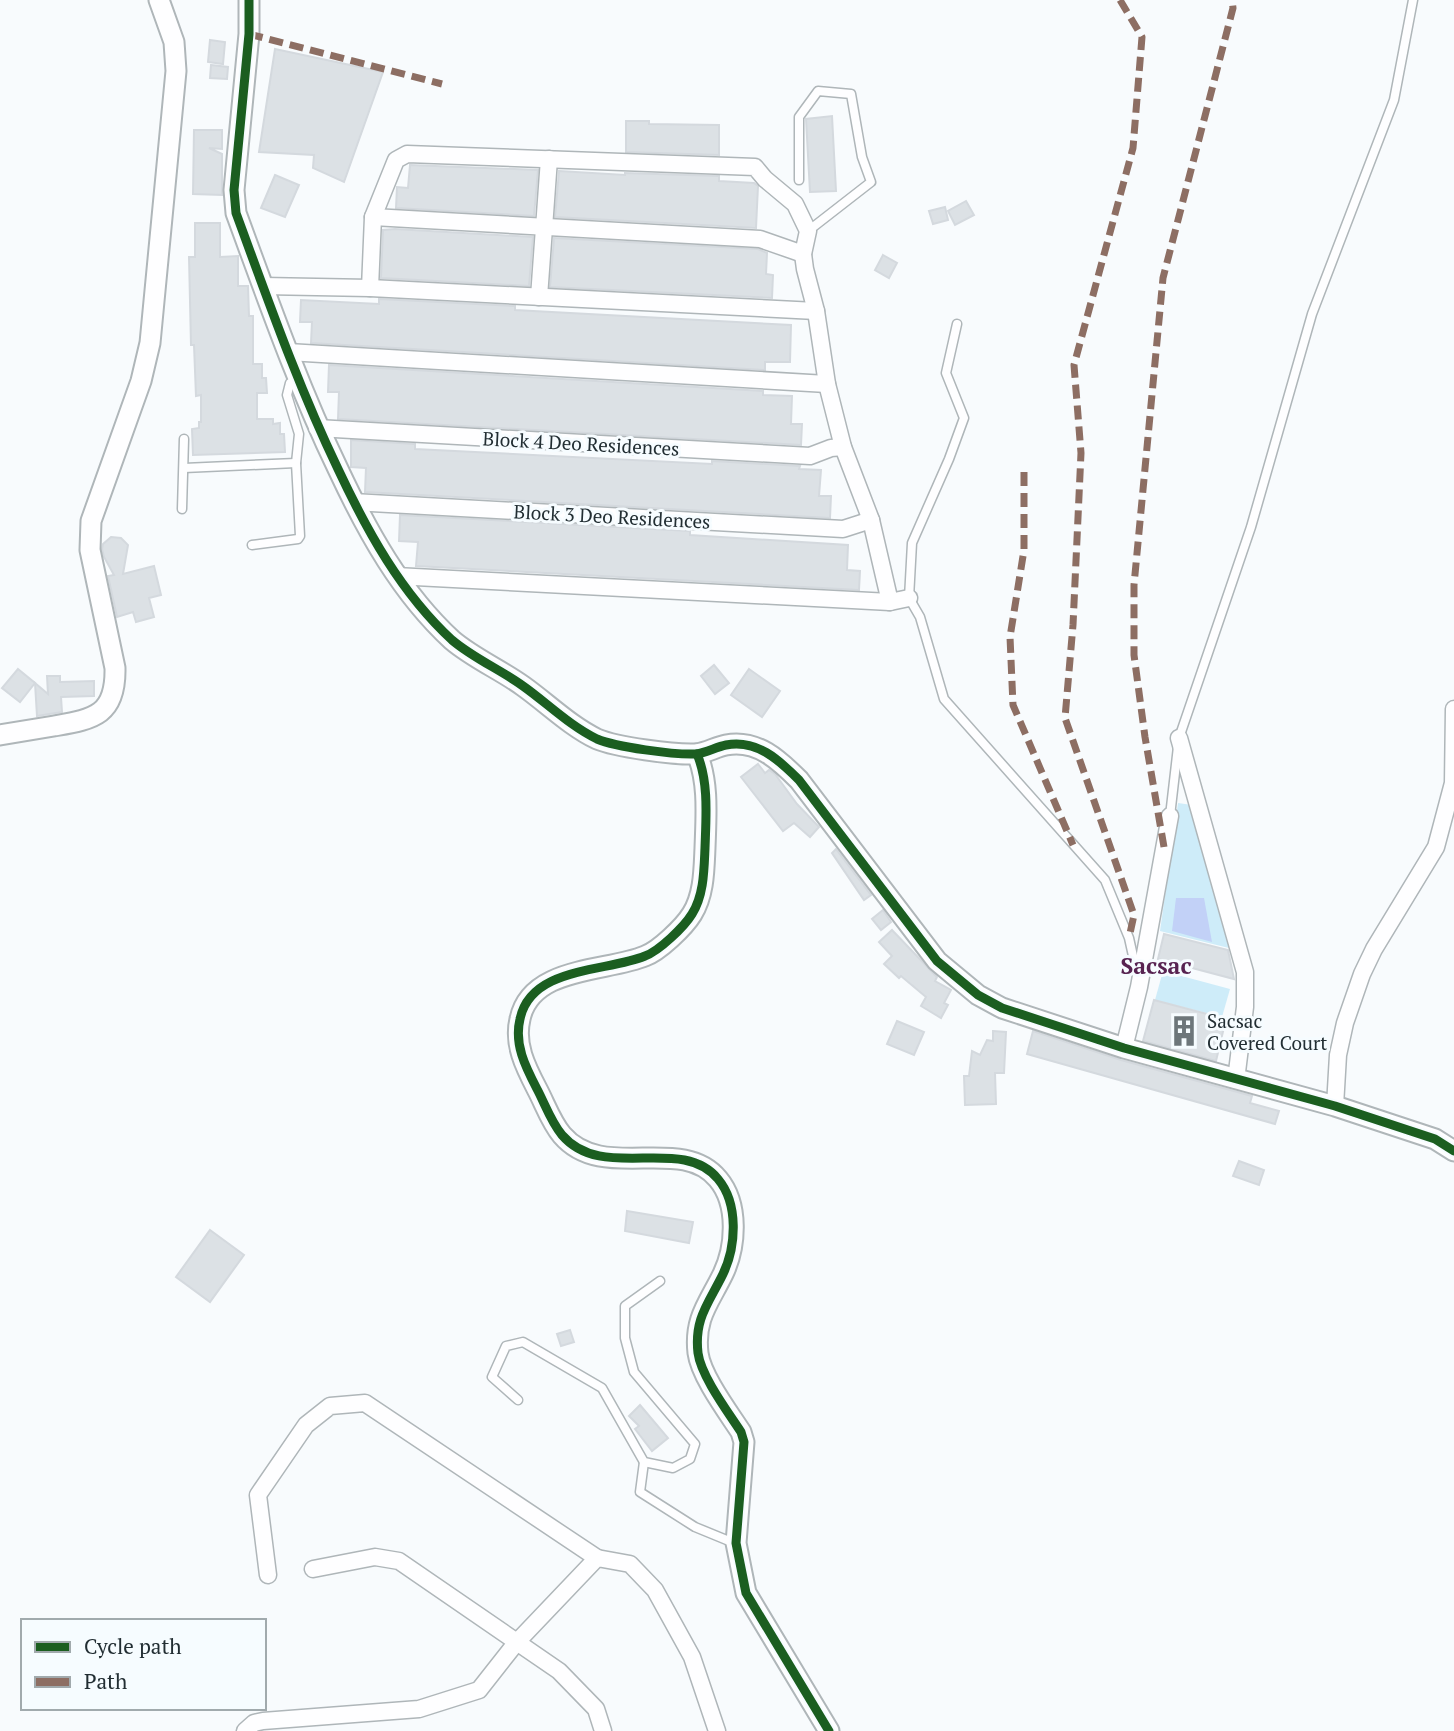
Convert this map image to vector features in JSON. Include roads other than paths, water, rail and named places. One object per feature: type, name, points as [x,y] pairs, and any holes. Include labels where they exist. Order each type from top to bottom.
[{"type":"street","points":[[0,735],[90,719],[104,710],[116,681],[90,550],[91,521],[141,382],[150,343],[176,71],[174,42],[159,0]]},
{"type":"street","points":[[250,0],[234,202],[236,213],[317,428],[353,502],[396,576],[427,615],[454,642],[523,686],[596,738],[620,746],[697,754],[729,744],[754,746],[778,759],[799,779],[937,961],[978,995],[1002,1008],[1124,1048],[1335,1105],[1435,1139],[1454,1151]]},
{"type":"street","points":[[370,288],[373,217],[396,160],[407,154],[755,167],[795,204],[808,231],[803,254],[816,311],[827,384],[843,447],[870,520],[890,602]]},
{"type":"street","points":[[539,296],[549,159]]},
{"type":"street","points":[[373,217],[760,239],[803,254]]},
{"type":"street","points":[[263,286],[370,288],[816,311]]},
{"type":"street","points":[[288,352],[827,384]]},
{"type":"street","name":"Block 4 Deo Residences","points":[[317,428],[810,456],[831,448],[843,447]]},
{"type":"street","name":"Block 3 Deo Residences","points":[[353,502],[843,529],[870,520]]},
{"type":"street","points":[[396,576],[890,602],[909,598]]},
{"type":"street","points":[[1335,1105],[1338,1055],[1362,974],[1436,847],[1453,783],[1454,709]]},
{"type":"street","points":[[1179,738],[1245,972],[1245,1007],[1236,1080]]},
{"type":"street","points":[[697,754],[703,767],[706,817],[704,881],[693,914],[678,931],[646,956],[588,968],[540,988],[523,1008],[519,1020],[518,1041],[528,1071],[553,1120],[571,1143],[593,1154],[613,1159],[685,1160],[705,1166],[727,1191],[732,1214],[733,1239],[729,1260],[704,1306],[697,1335],[699,1357],[744,1442],[736,1544],[746,1593],[828,1731]]},
{"type":"street","points":[[1124,1048],[1139,987],[1170,816]]},
{"type":"street","points":[[268,1575],[258,1495],[306,1426],[330,1406],[365,1403],[597,1558],[630,1564],[655,1590],[692,1657],[717,1731]]},
{"type":"street","points":[[313,1569],[375,1557],[399,1561],[559,1671],[596,1709],[603,1731]]},
{"type":"street","points":[[245,1731],[254,1723],[263,1721],[419,1709],[479,1690],[516,1643],[597,1558]]},
{"type":"lane","points":[[1170,816],[1179,738],[1251,527],[1312,314],[1394,100],[1413,0]]},
{"type":"lane","points":[[799,180],[799,117],[818,91],[851,94],[862,157],[871,182],[808,231]]},
{"type":"lane","points":[[957,324],[946,373],[964,418],[912,543],[909,598],[920,617],[944,699],[1105,880],[1129,938],[1139,987]]},
{"type":"lane","points":[[252,545],[298,539],[300,536],[296,463],[299,434],[287,395],[290,383],[298,379]]},
{"type":"lane","points":[[182,509],[184,439]]},
{"type":"lane","points":[[184,468],[296,463]]},
{"type":"lane","points":[[644,1462],[673,1468],[691,1459],[695,1444],[634,1372],[625,1338],[625,1306],[660,1281]]},
{"type":"lane","points":[[518,1400],[492,1377],[506,1346],[523,1342],[601,1388],[644,1462],[640,1492],[695,1527],[736,1544]]},
{"type":"water","points":[[1176,898],[1204,898],[1212,942],[1172,931]]},
{"type":"place","name":"Sacsac Covered Court","points":[[1184,1031]]},
{"type":"district","name":"Sacsac","points":[[1156,965]]}]
